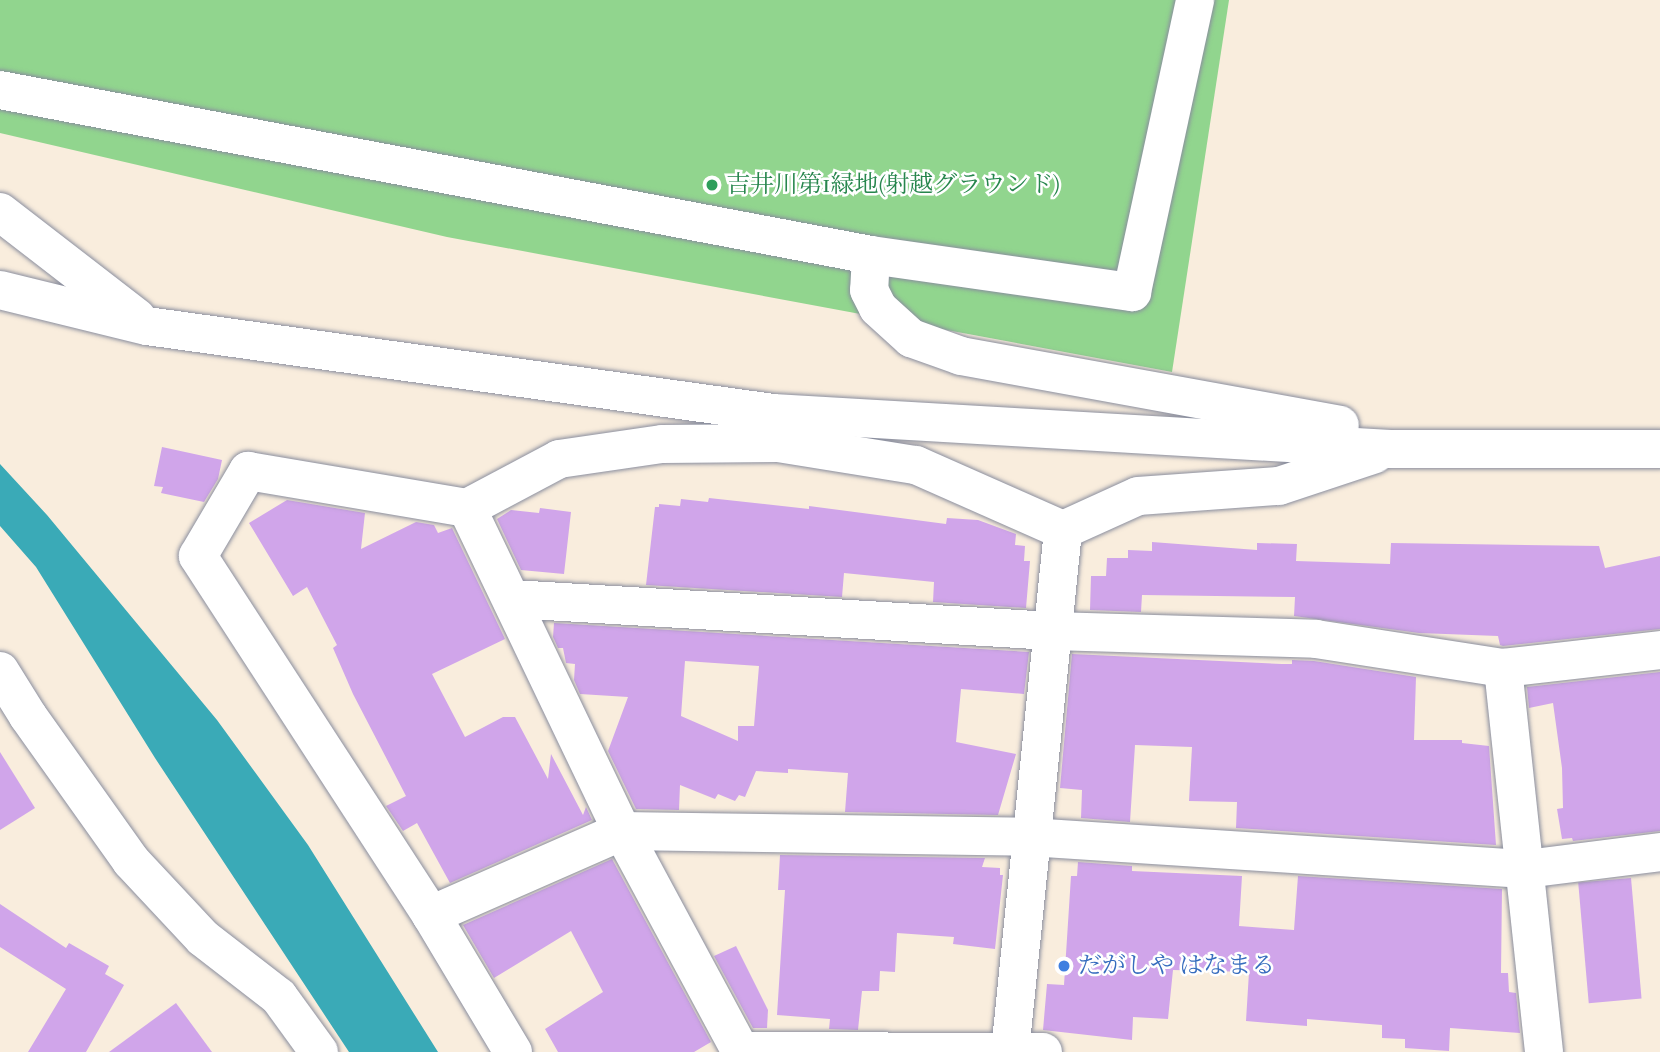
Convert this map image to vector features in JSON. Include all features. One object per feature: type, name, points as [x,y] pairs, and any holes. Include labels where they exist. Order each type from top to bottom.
[{"type":"street","points":[[0,90],[871,255],[1132,292],[1195,0]]},
{"type":"street","points":[[0,212],[147,326]]},
{"type":"street","points":[[871,255],[869,290],[886,318],[911,338],[961,356],[1338,424],[1575,448]]},
{"type":"street","points":[[0,290],[147,326],[773,413],[1390,449],[1660,449]]},
{"type":"street","points":[[513,1052],[431,915],[198,556],[248,471],[467,508],[559,459],[662,444],[778,443],[916,466],[1063,530],[1138,496],[1279,486],[1390,449]]},
{"type":"street","points":[[467,508],[622,831],[741,1051],[1021,1051],[1030,837],[1063,530]]},
{"type":"street","points":[[512,599],[1052,631],[1316,639],[1503,668],[1660,650]]},
{"type":"street","points":[[1503,668],[1545,1052]]},
{"type":"street","points":[[0,671],[28,716],[131,862],[203,938],[279,997],[318,1052]]},
{"type":"street","points":[[431,915],[622,831],[1030,837],[1526,869],[1660,852]]},
{"type":"green space","name":"吉井川第1緑地(射越グラウンド)","points":[[0,0],[1229,0],[1172,372],[447,237],[0,133]]},
{"type":"water","points":[[0,464],[47,515],[217,720],[308,845],[438,1052],[349,1052],[155,758],[36,567],[0,526]]},
{"type":"building","points":[[162,447],[222,460],[218,479],[204,502],[161,493],[163,487],[154,486]]},
{"type":"building","points":[[709,498],[809,509],[809,506],[946,524],[947,518],[978,520],[1016,534],[1015,545],[1025,546],[1024,561],[1030,561],[1026,608],[933,602],[934,582],[844,573],[842,597],[646,585],[655,507],[659,507],[659,504],[680,506],[681,499],[708,502]]},
{"type":"building","points":[[287,500],[365,513],[361,549],[416,522],[434,525],[438,533],[452,528],[505,639],[432,674],[465,737],[503,717],[515,717],[548,779],[551,754],[583,815],[586,807],[592,820],[450,883],[417,823],[403,831],[386,806],[406,796],[353,694],[333,648],[337,645],[307,587],[293,596],[249,523]]},
{"type":"building","points":[[540,508],[571,512],[564,574],[521,570],[497,519],[511,510],[539,513]]},
{"type":"building","points":[[1152,542],[1257,550],[1257,543],[1297,544],[1296,561],[1390,564],[1391,543],[1599,546],[1605,568],[1660,556],[1660,629],[1503,646],[1500,645],[1498,636],[1419,633],[1294,616],[1295,597],[1142,595],[1141,612],[1090,610],[1091,576],[1106,576],[1107,558],[1128,558],[1128,550],[1152,551]]},
{"type":"building","points":[[554,623],[1029,652],[1024,694],[961,689],[956,742],[1016,754],[998,815],[845,812],[848,773],[788,769],[788,773],[756,771],[745,797],[739,795],[735,801],[718,794],[715,799],[680,785],[679,810],[636,809],[608,751],[628,697],[580,694],[574,680],[575,664],[566,663],[563,648],[558,648],[553,637]],"holes":[[[685,661],[759,666],[754,726],[738,726],[738,741],[681,716]]]},
{"type":"building","points":[[1072,654],[1282,664],[1292,664],[1292,660],[1314,661],[1416,677],[1414,740],[1462,740],[1462,743],[1489,746],[1496,845],[1236,828],[1237,802],[1189,801],[1192,747],[1135,745],[1130,822],[1081,818],[1082,790],[1060,788]]},
{"type":"building","points":[[1660,672],[1660,831],[1573,841],[1572,838],[1562,839],[1557,809],[1563,808],[1562,768],[1553,703],[1529,708],[1527,687]]},
{"type":"building","points":[[0,752],[35,808],[0,830]]},
{"type":"building","points":[[780,855],[985,858],[982,867],[1000,868],[1000,875],[1003,875],[995,949],[953,944],[954,937],[897,933],[895,972],[880,971],[879,991],[862,991],[858,1030],[829,1029],[830,1019],[777,1015],[785,890],[778,890]]},
{"type":"building","points":[[612,859],[711,1042],[694,1052],[558,1052],[545,1029],[603,992],[571,931],[494,978],[463,925]]},
{"type":"building","points":[[1078,862],[1132,866],[1132,871],[1242,876],[1239,926],[1294,930],[1298,876],[1502,889],[1501,973],[1508,973],[1509,992],[1516,993],[1520,1033],[1450,1028],[1449,1051],[1405,1048],[1405,1039],[1382,1038],[1382,1025],[1307,1019],[1307,1026],[1246,1021],[1249,972],[1173,970],[1168,1019],[1133,1017],[1132,1040],[1043,1030],[1047,984],[1064,985],[1071,876],[1077,876]]},
{"type":"building","points":[[1631,878],[1642,999],[1589,1003],[1578,883]]},
{"type":"building","points":[[0,904],[66,948],[69,943],[109,966],[105,974],[124,985],[86,1052],[28,1052],[66,989],[0,947]]},
{"type":"building","points":[[736,946],[768,1010],[767,1028],[753,1028],[714,956]]},
{"type":"building","points":[[176,1003],[212,1052],[109,1052]]},
{"type":"place","name":"吉井川第1緑地(射越グラウンド)","points":[[712,185]]},
{"type":"place","name":"だがしや はなまる","points":[[1064,966]]}]
